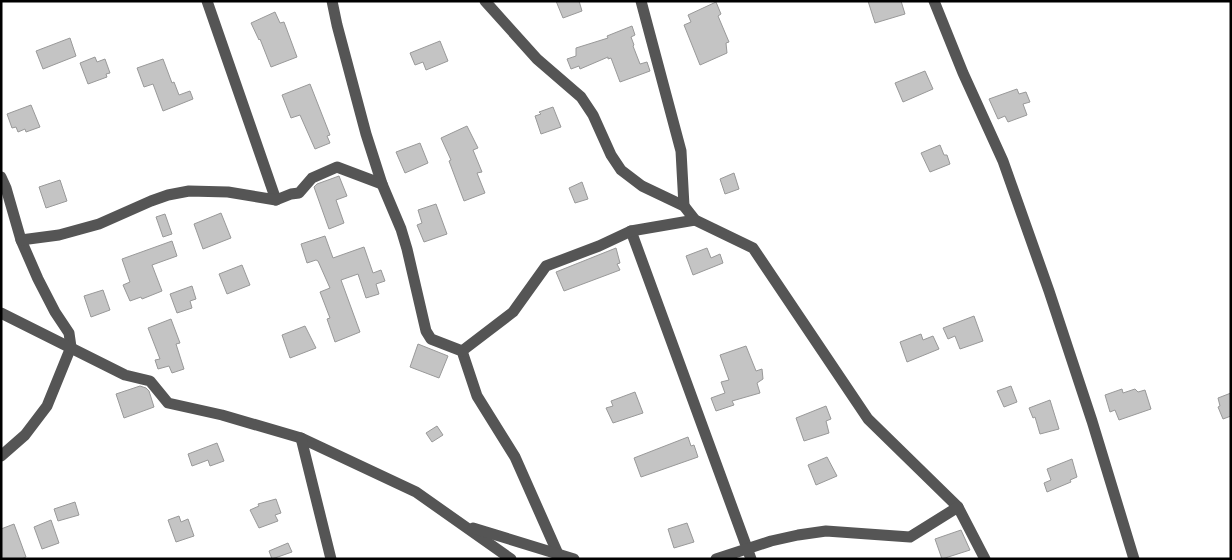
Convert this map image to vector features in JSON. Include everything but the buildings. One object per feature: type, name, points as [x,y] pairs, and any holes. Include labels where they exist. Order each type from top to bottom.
[{"type":"street","points":[[207,1],[276,200]]},
{"type":"street","points":[[332,1],[336,25],[382,184],[404,242],[426,331],[431,339],[462,351]]},
{"type":"street","points":[[485,1],[537,59],[581,97],[593,115],[611,155],[622,170],[642,186],[684,206],[695,220],[753,248],[868,419],[958,507],[985,559]]},
{"type":"street","points":[[641,1],[681,151],[684,206]]},
{"type":"street","points":[[934,1],[1006,170],[1050,291],[1134,559]]},
{"type":"street","points":[[21,240],[59,235],[90,227],[151,201],[189,191],[228,192],[276,200],[291,194],[299,194],[312,178],[337,167],[382,184]]},
{"type":"street","points":[[1,177],[21,240],[55,312],[69,333],[71,347],[47,406],[25,435],[1,456]]},
{"type":"street","points":[[462,351],[513,312],[546,266],[599,246],[631,231],[695,220]]},
{"type":"street","points":[[631,231],[749,554]]},
{"type":"street","points":[[1,313],[125,375],[150,381],[168,403],[301,438],[416,492],[511,559]]},
{"type":"street","points":[[462,351],[477,396],[515,457],[558,554]]},
{"type":"street","points":[[301,438],[331,559]]},
{"type":"street","points":[[716,559],[749,554],[798,535],[826,531],[910,537],[958,507]]},
{"type":"street","points":[[462,525],[574,559]]}]
